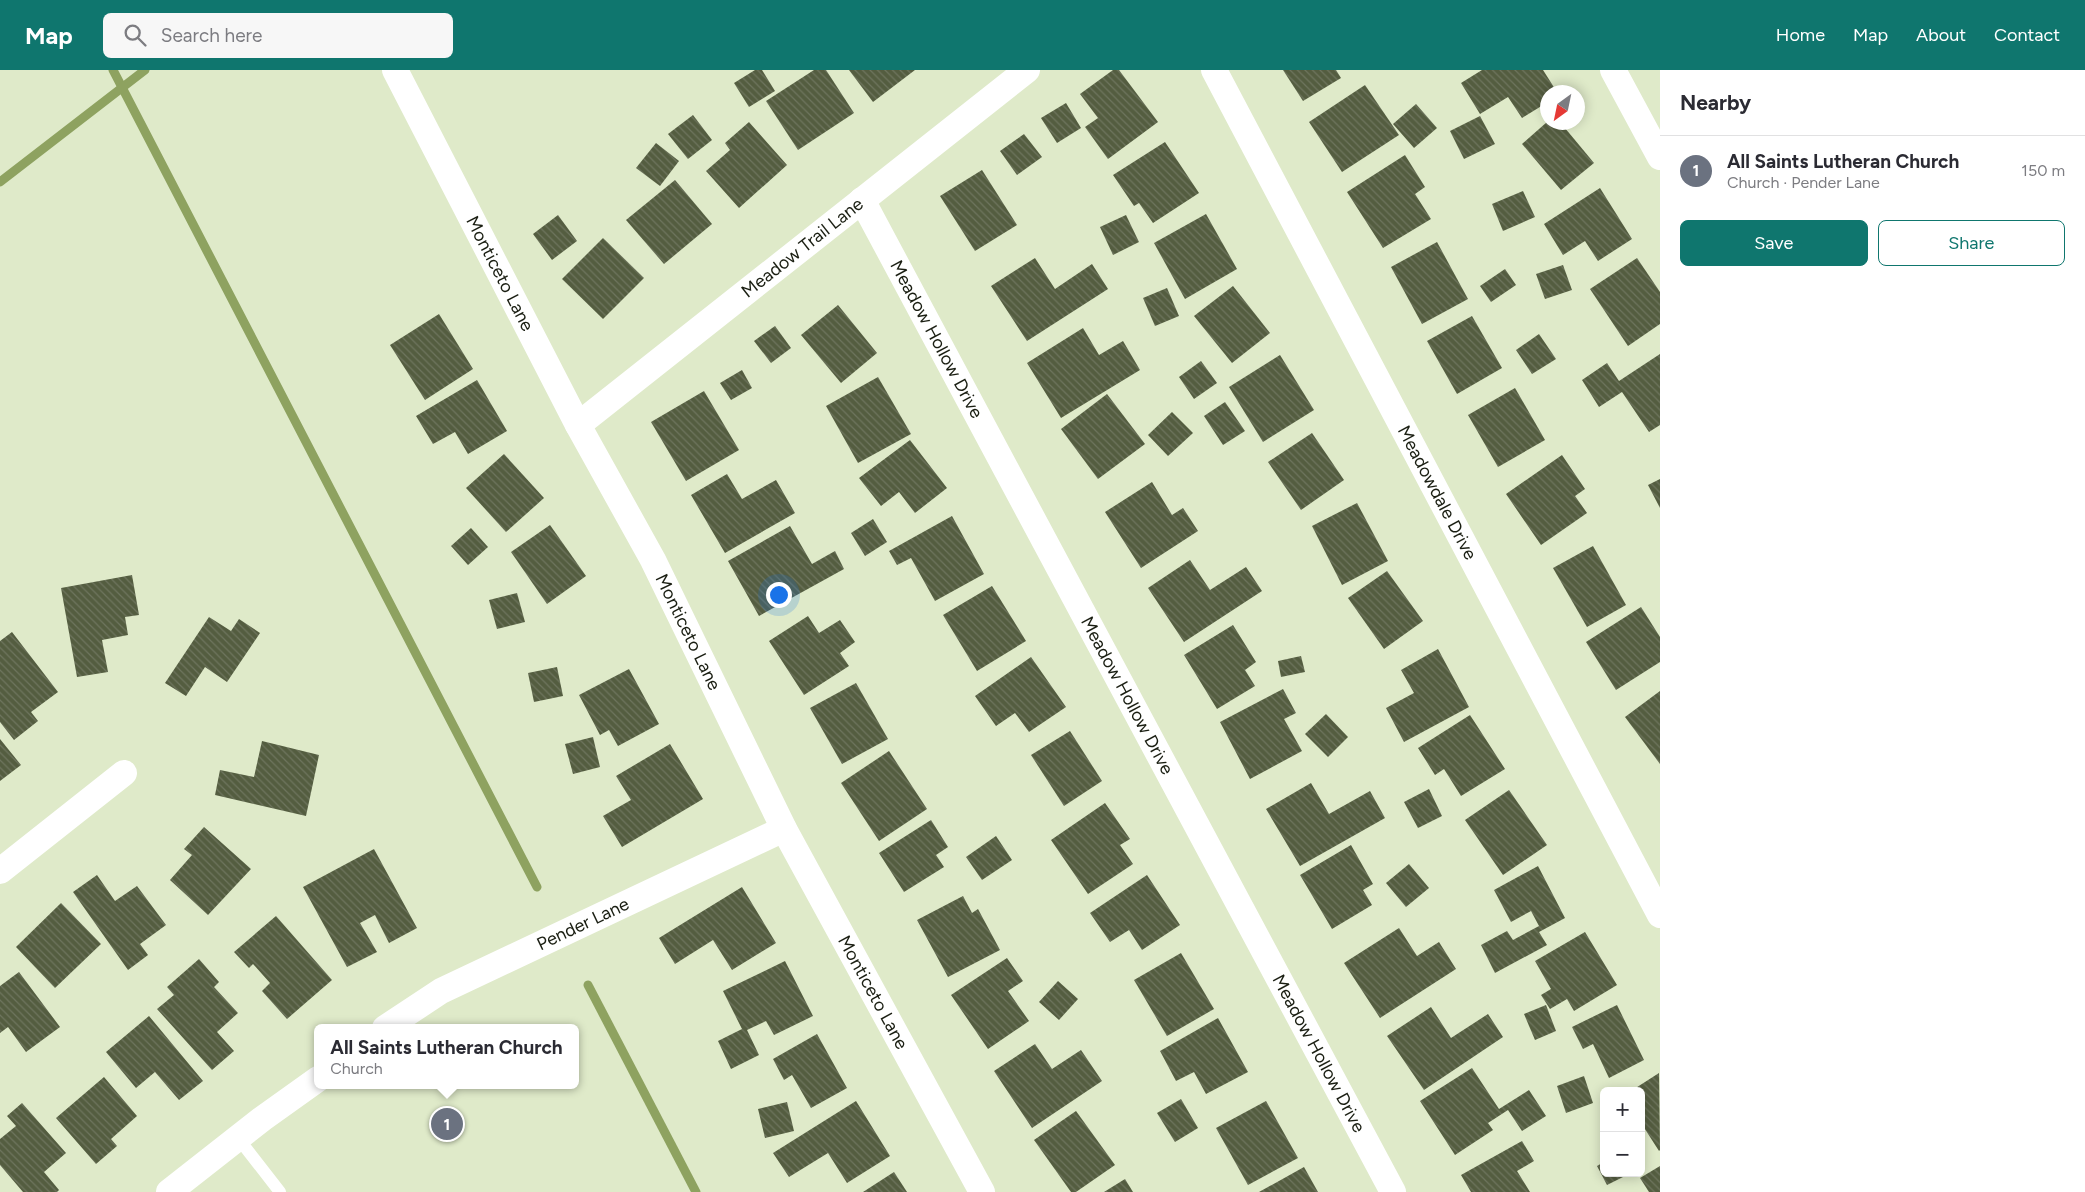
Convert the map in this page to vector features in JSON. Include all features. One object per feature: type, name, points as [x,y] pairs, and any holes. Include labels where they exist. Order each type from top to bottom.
[{"type":"street","name":"Monticeto Lane","points":[[394,70],[578,425],[653,560],[784,829],[982,1192]]},
{"type":"street","name":"Meadow Trail Lane","points":[[578,425],[1027,70]]},
{"type":"street","name":"Meadowdale Drive","points":[[1214,70],[1660,916]]},
{"type":"street","points":[[1613,70],[1660,157]]},
{"type":"street","name":"Meadow Hollow Drive","points":[[862,200],[1393,1192]]},
{"type":"street","points":[[0,871],[124,774]]},
{"type":"street","name":"Pender Lane","points":[[391,1024],[441,991],[784,829]]},
{"type":"street","points":[[169,1192],[314,1082]]},
{"type":"lane","points":[[238,1138],[280,1192]]},
{"type":"building","points":[[755,70],[762,70],[775,91],[749,107],[734,83]]},
{"type":"building","points":[[814,70],[826,70],[854,113],[798,150],[766,101]]},
{"type":"building","points":[[849,70],[915,70],[873,102]]},
{"type":"building","points":[[1113,70],[1119,70],[1158,122],[1108,159],[1085,127],[1098,118],[1080,94]]},
{"type":"building","points":[[1283,70],[1336,70],[1341,78],[1303,101]]},
{"type":"building","points":[[1482,70],[1543,70],[1553,85],[1540,85],[1540,107],[1522,118],[1508,97],[1480,114],[1461,83]]},
{"type":"building","points":[[1365,85],[1399,135],[1342,172],[1309,122]]},
{"type":"building","points":[[1066,103],[1081,128],[1057,143],[1041,118]]},
{"type":"building","points":[[1416,104],[1437,128],[1414,148],[1393,124]]},
{"type":"building","points":[[693,115],[712,140],[688,159],[668,134]]},
{"type":"building","points":[[1480,116],[1495,144],[1464,159],[1450,131]]},
{"type":"building","points":[[749,122],[787,165],[739,208],[706,171],[730,150],[725,143]]},
{"type":"building","points":[[1540,128],[1540,130],[1567,130],[1594,163],[1561,190],[1522,144]]},
{"type":"building","points":[[1024,134],[1042,157],[1017,175],[1000,151]]},
{"type":"building","points":[[1165,142],[1199,193],[1153,223],[1139,203],[1134,206],[1113,175]]},
{"type":"building","points":[[656,143],[679,161],[660,186],[636,168]]},
{"type":"building","points":[[1405,155],[1425,187],[1415,194],[1431,219],[1383,248],[1347,192]]},
{"type":"building","points":[[982,170],[1017,225],[975,251],[940,196]]},
{"type":"building","points":[[675,180],[712,224],[664,264],[626,220]]},
{"type":"building","points":[[1600,188],[1632,239],[1598,261],[1585,241],[1563,255],[1544,224]]},
{"type":"building","points":[[1523,191],[1535,217],[1503,231],[1492,204]]},
{"type":"building","points":[[1206,214],[1237,269],[1185,299],[1154,243]]},
{"type":"building","points":[[558,215],[577,241],[552,260],[533,234]]},
{"type":"building","points":[[1126,215],[1139,242],[1113,255],[1100,227]]},
{"type":"building","points":[[603,238],[644,278],[603,319],[562,279]]},
{"type":"building","points":[[1437,242],[1468,299],[1422,324],[1391,267]]},
{"type":"building","points":[[1035,258],[1055,289],[1092,264],[1108,289],[1027,341],[991,286]]},
{"type":"building","points":[[1637,258],[1660,292],[1660,324],[1628,346],[1590,289]]},
{"type":"building","points":[[1563,265],[1572,290],[1545,299],[1536,274]]},
{"type":"building","points":[[1505,269],[1516,285],[1491,302],[1480,286]]},
{"type":"building","points":[[1233,286],[1270,333],[1232,363],[1194,316]]},
{"type":"building","points":[[1167,288],[1179,316],[1155,326],[1143,298]]},
{"type":"building","points":[[838,305],[877,353],[841,383],[801,335]]},
{"type":"building","points":[[439,314],[473,369],[425,400],[390,345]]},
{"type":"building","points":[[1472,316],[1502,368],[1457,394],[1427,341]]},
{"type":"building","points":[[775,326],[791,348],[771,363],[754,341]]},
{"type":"building","points":[[1083,328],[1099,355],[1123,341],[1140,370],[1061,418],[1027,363]]},
{"type":"building","points":[[1539,334],[1556,359],[1532,374],[1516,350]]},
{"type":"building","points":[[1660,354],[1660,425],[1649,432],[1622,392],[1599,407],[1582,380],[1607,363],[1619,381]]},
{"type":"building","points":[[1280,355],[1314,410],[1263,442],[1229,387]]},
{"type":"building","points":[[1201,361],[1217,383],[1194,399],[1179,377]]},
{"type":"building","points":[[742,370],[752,388],[731,400],[720,383]]},
{"type":"building","points":[[878,377],[911,434],[858,463],[826,406]]},
{"type":"building","points":[[477,380],[507,431],[468,454],[455,432],[433,444],[416,416]]},
{"type":"building","points":[[1515,388],[1545,440],[1498,467],[1468,415]]},
{"type":"building","points":[[704,391],[739,450],[686,481],[651,422]]},
{"type":"building","points":[[1107,394],[1145,444],[1098,479],[1061,429]]},
{"type":"building","points":[[1225,402],[1245,431],[1223,445],[1204,416]]},
{"type":"building","points":[[1172,412],[1193,433],[1168,456],[1148,435]]},
{"type":"building","points":[[1312,433],[1344,480],[1301,510],[1268,462]]},
{"type":"building","points":[[910,440],[947,488],[915,513],[899,492],[881,506],[859,478]]},
{"type":"building","points":[[504,454],[544,498],[506,532],[466,488]]},
{"type":"building","points":[[1562,455],[1585,489],[1575,496],[1587,513],[1541,545],[1506,494]]},
{"type":"building","points":[[727,474],[742,499],[776,480],[795,513],[725,553],[691,495]]},
{"type":"building","points":[[1660,479],[1660,508],[1648,485]]},
{"type":"building","points":[[1152,482],[1172,515],[1183,508],[1198,531],[1141,568],[1105,512]]},
{"type":"building","points":[[1357,503],[1388,561],[1342,585],[1312,526]]},
{"type":"building","points":[[952,516],[984,574],[935,601],[911,558],[897,565],[889,551]]},
{"type":"building","points":[[873,519],[887,542],[865,556],[851,533]]},
{"type":"building","points":[[550,525],[586,576],[547,604],[511,552]]},
{"type":"building","points":[[790,526],[812,564],[835,551],[844,569],[759,616],[728,561]]},
{"type":"building","points":[[471,528],[488,547],[468,565],[451,546]]},
{"type":"building","points":[[1593,546],[1626,605],[1587,627],[1553,568]]},
{"type":"building","points":[[1190,560],[1210,590],[1246,567],[1262,591],[1184,642],[1148,588]]},
{"type":"building","points":[[1387,571],[1423,621],[1384,649],[1348,598]]},
{"type":"building","points":[[132,575],[139,615],[125,617],[128,635],[102,640],[108,672],[77,677],[61,588]]},
{"type":"building","points":[[992,586],[1026,641],[977,671],[943,615]]},
{"type":"building","points":[[517,593],[525,622],[497,629],[489,600]]},
{"type":"building","points":[[1641,607],[1660,637],[1660,662],[1616,690],[1586,642]]},
{"type":"building","points":[[808,616],[819,633],[840,620],[855,642],[840,653],[849,666],[804,695],[769,641]]},
{"type":"building","points":[[209,617],[231,631],[239,619],[260,633],[227,682],[205,667],[186,696],[165,683]]},
{"type":"building","points":[[1233,625],[1256,662],[1245,670],[1255,686],[1217,709],[1184,655]]},
{"type":"building","points":[[12,632],[58,692],[31,712],[38,721],[14,740],[0,722],[0,641]]},
{"type":"building","points":[[1438,649],[1469,707],[1404,742],[1386,708],[1414,693],[1401,670]]},
{"type":"building","points":[[1301,656],[1305,672],[1281,677],[1278,661]]},
{"type":"building","points":[[1031,657],[1066,707],[1029,732],[1015,713],[996,726],[975,696]]},
{"type":"building","points":[[557,667],[563,696],[534,702],[528,673]]},
{"type":"building","points":[[629,669],[659,724],[618,746],[609,730],[600,735],[579,695]]},
{"type":"building","points":[[856,683],[888,739],[842,764],[810,708]]},
{"type":"building","points":[[1283,689],[1296,713],[1284,719],[1302,751],[1250,779],[1220,722]]},
{"type":"building","points":[[1660,691],[1660,764],[1625,717]]},
{"type":"building","points":[[1326,714],[1348,737],[1328,757],[1305,734]]},
{"type":"building","points":[[1470,715],[1505,769],[1461,796],[1444,769],[1435,775],[1418,748]]},
{"type":"building","points":[[1070,731],[1102,781],[1064,806],[1031,755]]},
{"type":"building","points":[[593,737],[600,767],[573,774],[565,744]]},
{"type":"building","points":[[0,739],[21,765],[0,781]]},
{"type":"building","points":[[262,741],[319,755],[306,816],[215,795],[220,770],[254,777]]},
{"type":"building","points":[[670,744],[703,799],[622,847],[603,816],[631,800],[616,776]]},
{"type":"building","points":[[889,751],[927,809],[879,841],[841,783]]},
{"type":"building","points":[[1311,783],[1329,814],[1370,791],[1385,818],[1300,866],[1266,809]]},
{"type":"building","points":[[1429,789],[1442,816],[1418,828],[1404,802]]},
{"type":"building","points":[[1509,790],[1547,845],[1503,875],[1465,820]]},
{"type":"building","points":[[1105,803],[1130,839],[1120,845],[1133,864],[1088,894],[1051,840]]},
{"type":"building","points":[[931,820],[948,847],[936,855],[944,867],[904,892],[879,853]]},
{"type":"building","points":[[204,827],[251,869],[208,915],[170,880],[192,855],[184,849]]},
{"type":"building","points":[[996,836],[1012,860],[982,880],[966,857]]},
{"type":"building","points":[[1351,845],[1373,884],[1363,890],[1372,905],[1332,929],[1300,875]]},
{"type":"building","points":[[374,849],[417,928],[389,943],[375,915],[360,923],[377,952],[347,967],[303,887]]},
{"type":"building","points":[[1409,864],[1429,888],[1406,907],[1386,883]]},
{"type":"building","points":[[1538,866],[1565,918],[1539,932],[1547,945],[1495,973],[1481,945],[1507,931],[1513,940],[1539,926],[1531,911],[1511,922],[1494,890]]},
{"type":"building","points":[[97,875],[115,901],[137,886],[166,925],[140,944],[148,955],[128,970],[73,892]]},
{"type":"building","points":[[1147,875],[1180,925],[1142,950],[1129,930],[1110,942],[1090,913]]},
{"type":"building","points":[[742,887],[776,943],[732,970],[713,940],[675,964],[659,938]]},
{"type":"building","points":[[963,896],[972,913],[978,909],[1000,950],[948,977],[917,920]]},
{"type":"building","points":[[61,903],[101,944],[55,988],[16,947]]},
{"type":"building","points":[[276,916],[332,980],[287,1019],[262,991],[270,983],[253,964],[249,968],[234,952]]},
{"type":"building","points":[[1399,928],[1417,956],[1439,942],[1456,969],[1380,1018],[1344,963]]},
{"type":"building","points":[[1585,932],[1617,985],[1574,1011],[1567,999],[1550,1009],[1541,995],[1551,989],[1535,961]]},
{"type":"building","points":[[1181,953],[1214,1009],[1167,1036],[1134,980]]},
{"type":"building","points":[[1007,958],[1023,981],[1008,991],[1029,1021],[988,1049],[951,995]]},
{"type":"building","points":[[199,959],[219,982],[214,987],[238,1013],[217,1032],[234,1051],[212,1070],[157,1009],[174,995],[167,987]]},
{"type":"building","points":[[785,961],[813,1016],[774,1035],[766,1021],[747,1030],[759,1055],[731,1069],[718,1041],[742,1029],[723,991]]},
{"type":"building","points":[[19,972],[60,1027],[26,1052],[8,1027],[0,1033],[0,986]]},
{"type":"building","points":[[1058,981],[1078,999],[1059,1020],[1039,1002]]},
{"type":"building","points":[[1546,1005],[1556,1031],[1535,1040],[1524,1014]]},
{"type":"building","points":[[1617,1005],[1644,1060],[1609,1078],[1593,1044],[1583,1049],[1572,1027]]},
{"type":"building","points":[[1431,1007],[1451,1038],[1488,1014],[1503,1037],[1424,1090],[1387,1036]]},
{"type":"building","points":[[149,1016],[203,1081],[179,1100],[155,1072],[136,1088],[106,1052]]},
{"type":"building","points":[[1218,1018],[1248,1072],[1206,1094],[1194,1072],[1176,1081],[1160,1051]]},
{"type":"building","points":[[817,1034],[847,1088],[811,1108],[792,1075],[784,1080],[773,1059]]},
{"type":"building","points":[[1035,1044],[1052,1069],[1081,1050],[1102,1081],[1032,1128],[994,1071]]},
{"type":"building","points":[[1472,1068],[1499,1109],[1529,1090],[1546,1116],[1522,1131],[1508,1110],[1488,1123],[1493,1130],[1455,1155],[1420,1101]]},
{"type":"building","points":[[1659,1073],[1659,1151],[1645,1129],[1645,1087],[1637,1087]]},
{"type":"building","points":[[1584,1076],[1593,1103],[1566,1113],[1557,1086]]},
{"type":"building","points":[[104,1077],[137,1116],[111,1139],[117,1146],[96,1164],[56,1118]]},
{"type":"building","points":[[1181,1099],[1198,1128],[1175,1142],[1157,1113]]},
{"type":"building","points":[[856,1101],[890,1156],[847,1183],[828,1153],[789,1177],[773,1153]]},
{"type":"building","points":[[1266,1101],[1298,1158],[1248,1185],[1216,1128]]},
{"type":"building","points":[[787,1102],[794,1131],[765,1138],[758,1109]]},
{"type":"building","points":[[22,1103],[66,1153],[44,1172],[59,1190],[57,1192],[23,1192],[0,1165],[0,1139],[16,1126],[7,1116]]},
{"type":"building","points":[[1076,1111],[1115,1165],[1076,1192],[1071,1192],[1034,1140]]},
{"type":"building","points":[[1522,1141],[1534,1161],[1517,1171],[1530,1192],[1471,1192],[1461,1175]]},
{"type":"building","points":[[1660,1166],[1660,1192],[1649,1192],[1640,1178],[1645,1177],[1645,1175]]},
{"type":"building","points":[[1304,1167],[1318,1192],[1259,1192]]},
{"type":"building","points":[[894,1172],[907,1192],[863,1192]]},
{"type":"building","points":[[1603,1177],[1623,1177],[1607,1185]]},
{"type":"building","points":[[1125,1179],[1133,1192],[1104,1192]]},
{"type":"waterway","points":[[113,70],[537,887]]},
{"type":"waterway","points":[[0,182],[145,70]]},
{"type":"waterway","points":[[588,985],[696,1192]]},
{"type":"place","name":"All Saints Lutheran Church","points":[[447,1124]]}]
